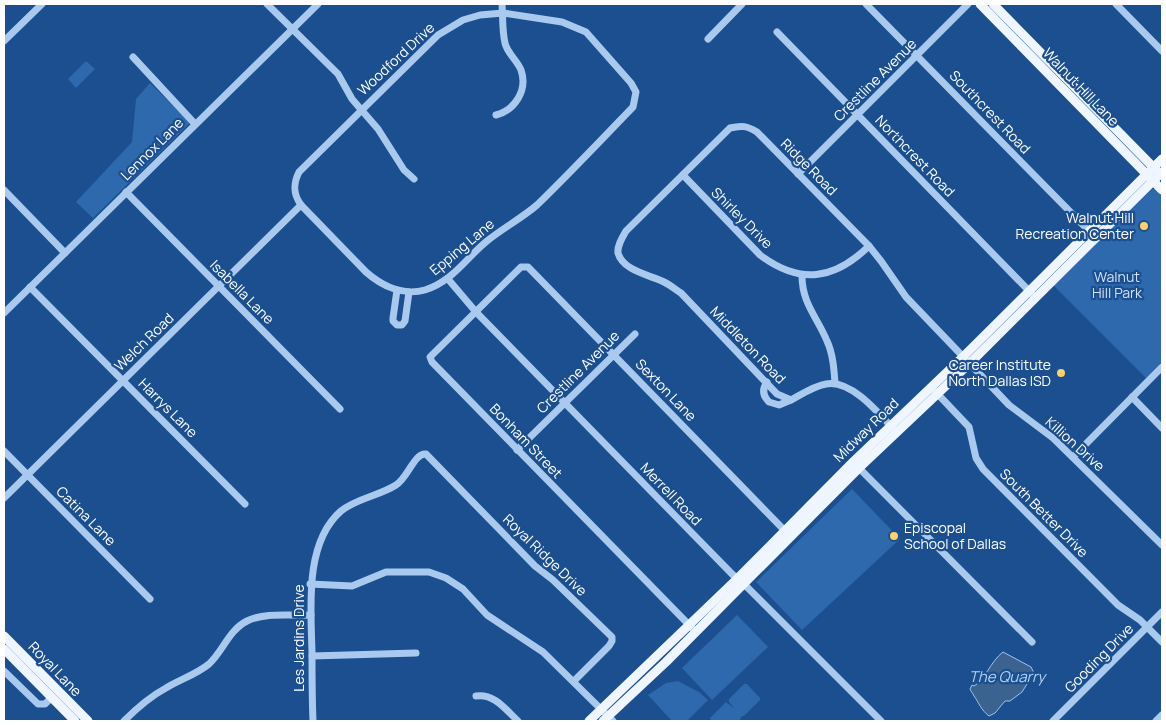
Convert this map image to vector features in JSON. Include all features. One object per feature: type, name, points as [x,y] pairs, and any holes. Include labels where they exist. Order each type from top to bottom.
[{"type":"main road","name":"Walnut Hill Lane","points":[[980,4],[1083,101],[1156,174],[1162,190]]},
{"type":"main road","name":"Walnut Hill Lane","points":[[993,4],[1083,101]]},
{"type":"main road","name":"Midway Road","points":[[856,465],[897,433],[938,394],[966,360],[1092,234],[1156,174],[1162,158]]},
{"type":"main road","name":"Midway Road","points":[[589,721],[606,717],[856,465],[890,426],[931,387],[966,360]]},
{"type":"main road","name":"Royal Lane","points":[[4,636],[55,694],[75,721]]},
{"type":"main road","name":"Royal Lane","points":[[4,649],[88,721]]},
{"type":"street","points":[[4,41],[42,4]]},
{"type":"street","points":[[267,4],[338,74],[352,99],[378,130],[404,170],[414,179]]},
{"type":"street","name":"Lennox Lane","points":[[4,313],[318,4]]},
{"type":"street","points":[[496,115],[506,113],[514,105],[523,86],[520,68],[505,46],[502,4]]},
{"type":"street","points":[[708,39],[742,4]]},
{"type":"street","name":"Southcrest Road","points":[[866,4],[1092,234]]},
{"type":"street","name":"Crestline Avenue","points":[[798,174],[968,4]]},
{"type":"street","points":[[1116,4],[1162,51]]},
{"type":"street","name":"Woodford Drive","points":[[301,205],[294,193],[294,185],[299,172],[429,43],[448,28],[463,20],[503,13],[562,22],[586,32],[631,83],[636,92],[633,107],[628,112]]},
{"type":"street","name":"Northcrest Road","points":[[777,32],[1033,294]]},
{"type":"street","points":[[133,57],[195,124]]},
{"type":"street","name":"Epping Lane","points":[[301,205],[374,279],[397,290],[410,292],[425,290],[448,279],[486,241],[536,205],[628,112]]},
{"type":"street","name":"Ridge Road","points":[[619,245],[626,231],[730,128],[740,125],[748,127],[757,132],[869,246],[882,260],[906,297],[966,360]]},
{"type":"street","name":"Shirley Drive","points":[[683,176],[760,255],[781,269],[802,276],[828,273],[838,269],[869,246]]},
{"type":"street","points":[[4,190],[65,253]]},
{"type":"street","name":"Isabella Lane","points":[[126,192],[340,409]]},
{"type":"street","name":"Welch Road","points":[[4,498],[301,205]]},
{"type":"street","name":"Middleton Road","points":[[619,245],[618,252],[626,264],[632,269],[664,282],[681,293],[777,394],[791,400],[817,387],[835,383]]},
{"type":"street","name":"Bonham Street","points":[[521,267],[430,357],[432,362],[692,629]]},
{"type":"street","name":"Sexton Lane","points":[[521,267],[528,267],[788,533]]},
{"type":"street","points":[[802,276],[804,295],[823,332],[831,353],[835,383],[846,387],[856,394],[897,433]]},
{"type":"street","name":"Merrell Road","points":[[448,279],[476,312],[740,582],[880,721]]},
{"type":"street","name":"Harrys Lane","points":[[30,287],[246,504]]},
{"type":"street","points":[[397,290],[393,321],[397,325],[402,325],[405,321],[410,292]]},
{"type":"street","name":"Crestline Avenue","points":[[517,450],[636,334]]},
{"type":"street","name":"Killion Drive","points":[[966,360],[1009,405],[1049,435],[1162,545]]},
{"type":"street","points":[[1073,457],[1162,367]]},
{"type":"street","points":[[767,382],[764,386],[764,394],[769,402],[779,406],[791,400]]},
{"type":"street","name":"South Better Drive","points":[[931,387],[969,427],[976,458],[983,469],[1118,605],[1140,620],[1162,642]]},
{"type":"street","points":[[1132,398],[1162,428]]},
{"type":"street","name":"Catina Lane","points":[[4,451],[150,599]]},
{"type":"street","name":"Royal Ridge Drive","points":[[418,455],[426,454],[535,566],[553,580],[612,637],[609,646],[574,681]]},
{"type":"street","name":"Les Jardins Drive","points":[[312,721],[310,584],[315,557],[334,518],[348,507],[400,482],[406,476],[418,455]]},
{"type":"street","points":[[856,465],[1032,642]]},
{"type":"street","points":[[310,584],[352,586],[386,572],[430,572],[446,578],[463,589],[487,615],[543,652],[574,681],[606,717]]},
{"type":"street","name":"Gooding Drive","points":[[1053,721],[1162,612]]},
{"type":"street","points":[[124,721],[164,689],[207,666],[222,650],[230,637],[246,622],[268,616],[311,615]]},
{"type":"street","points":[[312,656],[416,653]]},
{"type":"street","points":[[4,671],[38,704],[45,704],[55,694]]},
{"type":"street","points":[[476,696],[484,695],[498,702],[518,721]]},
{"type":"street","points":[[1156,721],[1162,715]]},
{"type":"green space","points":[[86,61],[95,69],[76,88],[68,79]]},
{"type":"green space","points":[[150,83],[190,123],[93,218],[76,202],[132,142],[136,99]]},
{"type":"green space","name":"Walnut Hill Park","points":[[1152,189],[1155,189],[1162,197],[1162,361],[1146,378],[1053,285]]},
{"type":"green space","points":[[852,489],[900,539],[802,630],[756,582]]},
{"type":"green space","points":[[737,615],[768,647],[712,700],[682,668]]},
{"type":"green space","points":[[678,681],[699,692],[708,700],[687,721],[672,721],[648,695],[666,683]]},
{"type":"green space","points":[[744,684],[747,684],[760,700],[739,721],[711,721],[710,718],[726,702],[735,709],[729,702],[729,699]]},
{"type":"water","name":"The Quarry","points":[[1003,652],[1031,667],[1034,673],[1022,692],[1010,701],[1005,701],[995,713],[989,716],[982,709],[970,689],[972,685],[974,686],[981,680]]},
{"type":"place","name":"Walnut Hill Recreation Center","points":[[1144,226]]},
{"type":"place","name":"Career Institute North Dallas ISD","points":[[1061,373]]},
{"type":"place","name":"Episcopal School of Dallas","points":[[894,536]]}]
